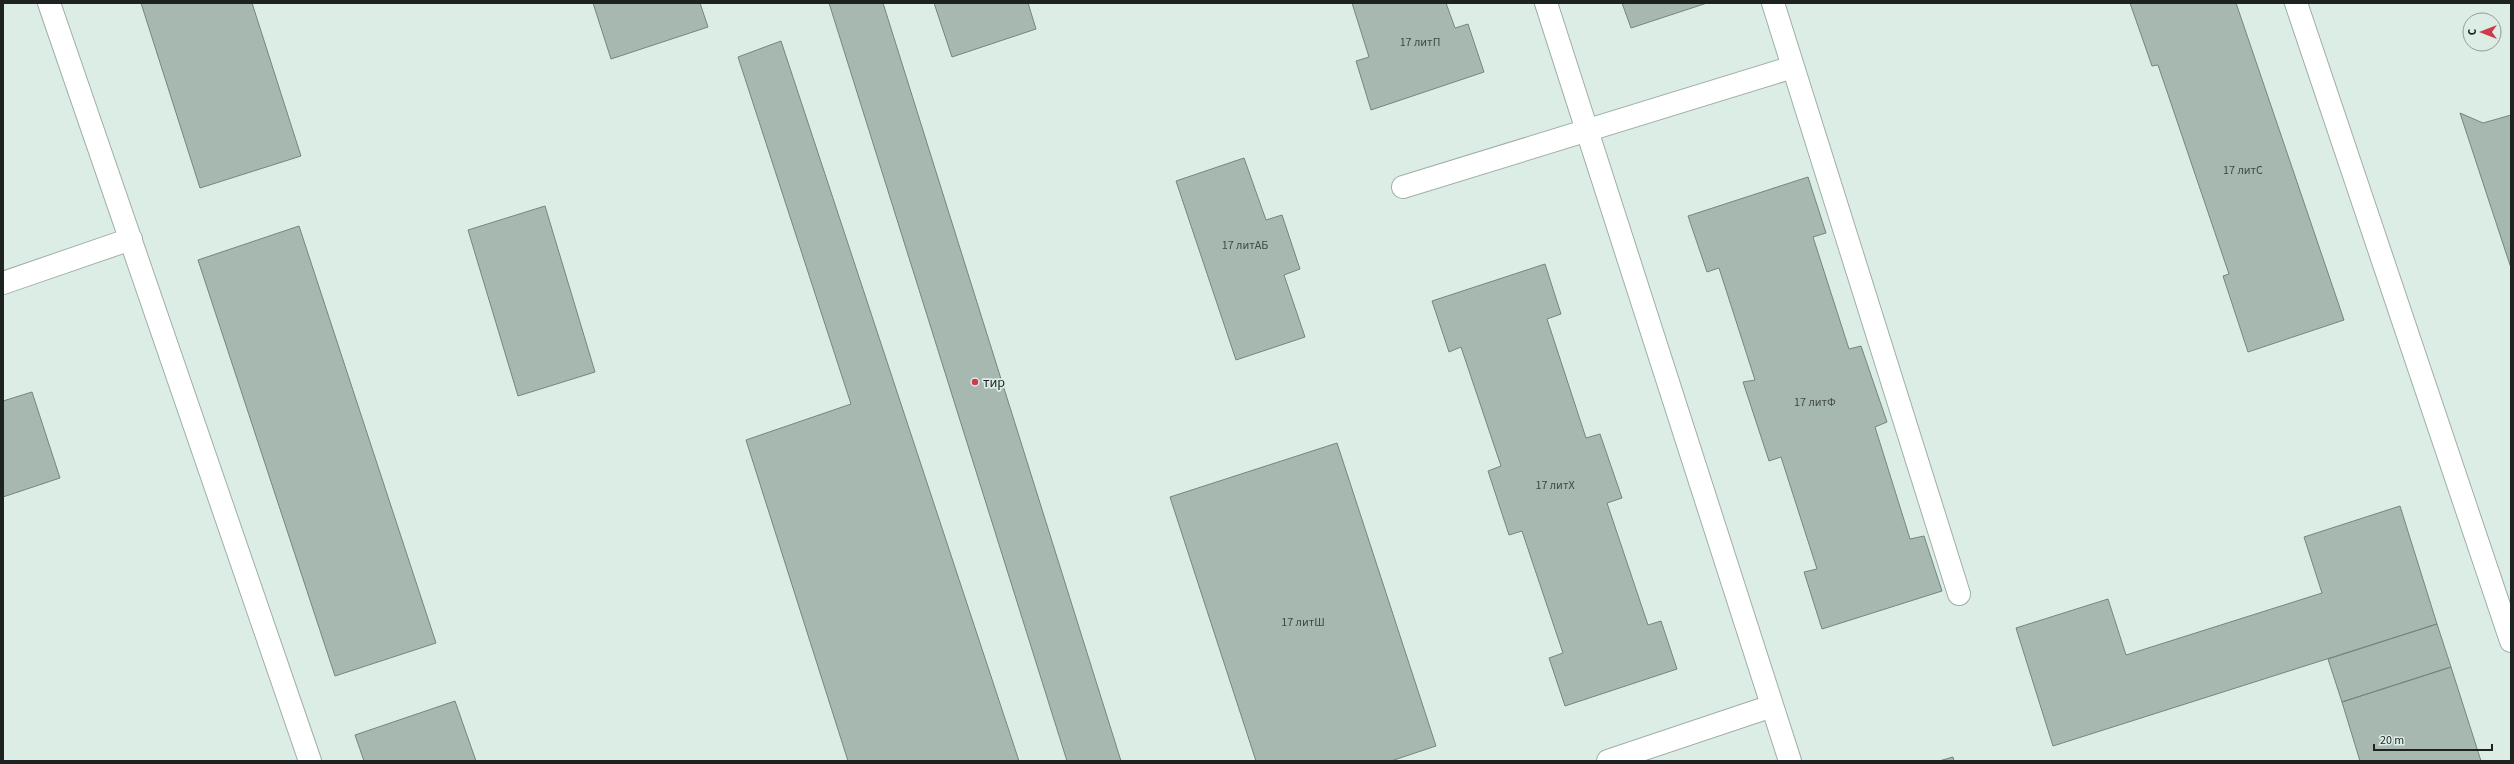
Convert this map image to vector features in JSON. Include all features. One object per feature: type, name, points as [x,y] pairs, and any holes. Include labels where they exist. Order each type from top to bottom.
[{"type":"lane","points":[[49,3],[310,761]]},
{"type":"lane","points":[[1546,3],[1589,130],[1790,761]]},
{"type":"lane","points":[[1773,3],[1959,594]]},
{"type":"lane","points":[[2296,3],[2511,641]]},
{"type":"lane","points":[[1404,187],[1793,67]]},
{"type":"lane","points":[[3,283],[130,239]]},
{"type":"lane","points":[[1608,761],[1772,706]]},
{"type":"building","points":[[141,3],[252,3],[301,156],[200,188]]},
{"type":"building","points":[[593,3],[700,3],[708,27],[611,59]]},
{"type":"building","name":"тир","points":[[829,3],[883,3],[1121,761],[1067,761]]},
{"type":"building","points":[[934,3],[1028,3],[1036,29],[952,57]]},
{"type":"building","points":[[1352,3],[1446,3],[1455,28],[1468,24],[1484,72],[1371,110],[1356,61],[1369,57]]},
{"type":"building","points":[[1622,3],[1707,3],[1631,28]]},
{"type":"building","points":[[2130,3],[2236,3],[2344,320],[2248,352],[2223,276],[2229,274],[2158,65],[2152,66]]},
{"type":"building","points":[[781,41],[1019,761],[848,761],[746,440],[851,404],[738,57]]},
{"type":"building","points":[[2460,113],[2483,123],[2511,115],[2511,268]]},
{"type":"building","points":[[1244,158],[1266,220],[1282,215],[1300,269],[1284,275],[1305,337],[1236,360],[1176,181]]},
{"type":"building","points":[[1808,177],[1826,233],[1813,237],[1849,349],[1861,346],[1887,422],[1875,427],[1910,539],[1924,536],[1942,591],[1822,629],[1804,572],[1817,569],[1781,457],[1769,461],[1743,382],[1755,380],[1719,268],[1707,272],[1688,216]]},
{"type":"building","points":[[545,206],[595,372],[518,396],[468,230]]},
{"type":"building","points":[[299,226],[436,643],[335,676],[198,260]]},
{"type":"building","points":[[1545,264],[1561,314],[1547,319],[1586,438],[1600,434],[1622,498],[1607,503],[1648,625],[1661,621],[1677,669],[1565,706],[1549,658],[1563,653],[1522,531],[1509,535],[1488,471],[1501,466],[1461,347],[1449,352],[1432,301]]},
{"type":"building","points":[[32,392],[60,478],[3,497],[3,401]]},
{"type":"building","points":[[1337,443],[1436,746],[1391,761],[1256,761],[1170,497]]},
{"type":"building","points":[[2400,506],[2437,624],[2053,746],[2016,628],[2108,599],[2126,655],[2322,593],[2304,537]]},
{"type":"building","points":[[2437,624],[2451,667],[2342,702],[2328,659]]},
{"type":"building","points":[[2451,667],[2481,761],[2360,761],[2342,702]]},
{"type":"building","points":[[455,701],[476,761],[364,761],[355,735]]},
{"type":"building","points":[[1953,757],[1954,761],[1939,761]]},
{"type":"place","name":"тир","points":[[975,382]]}]
